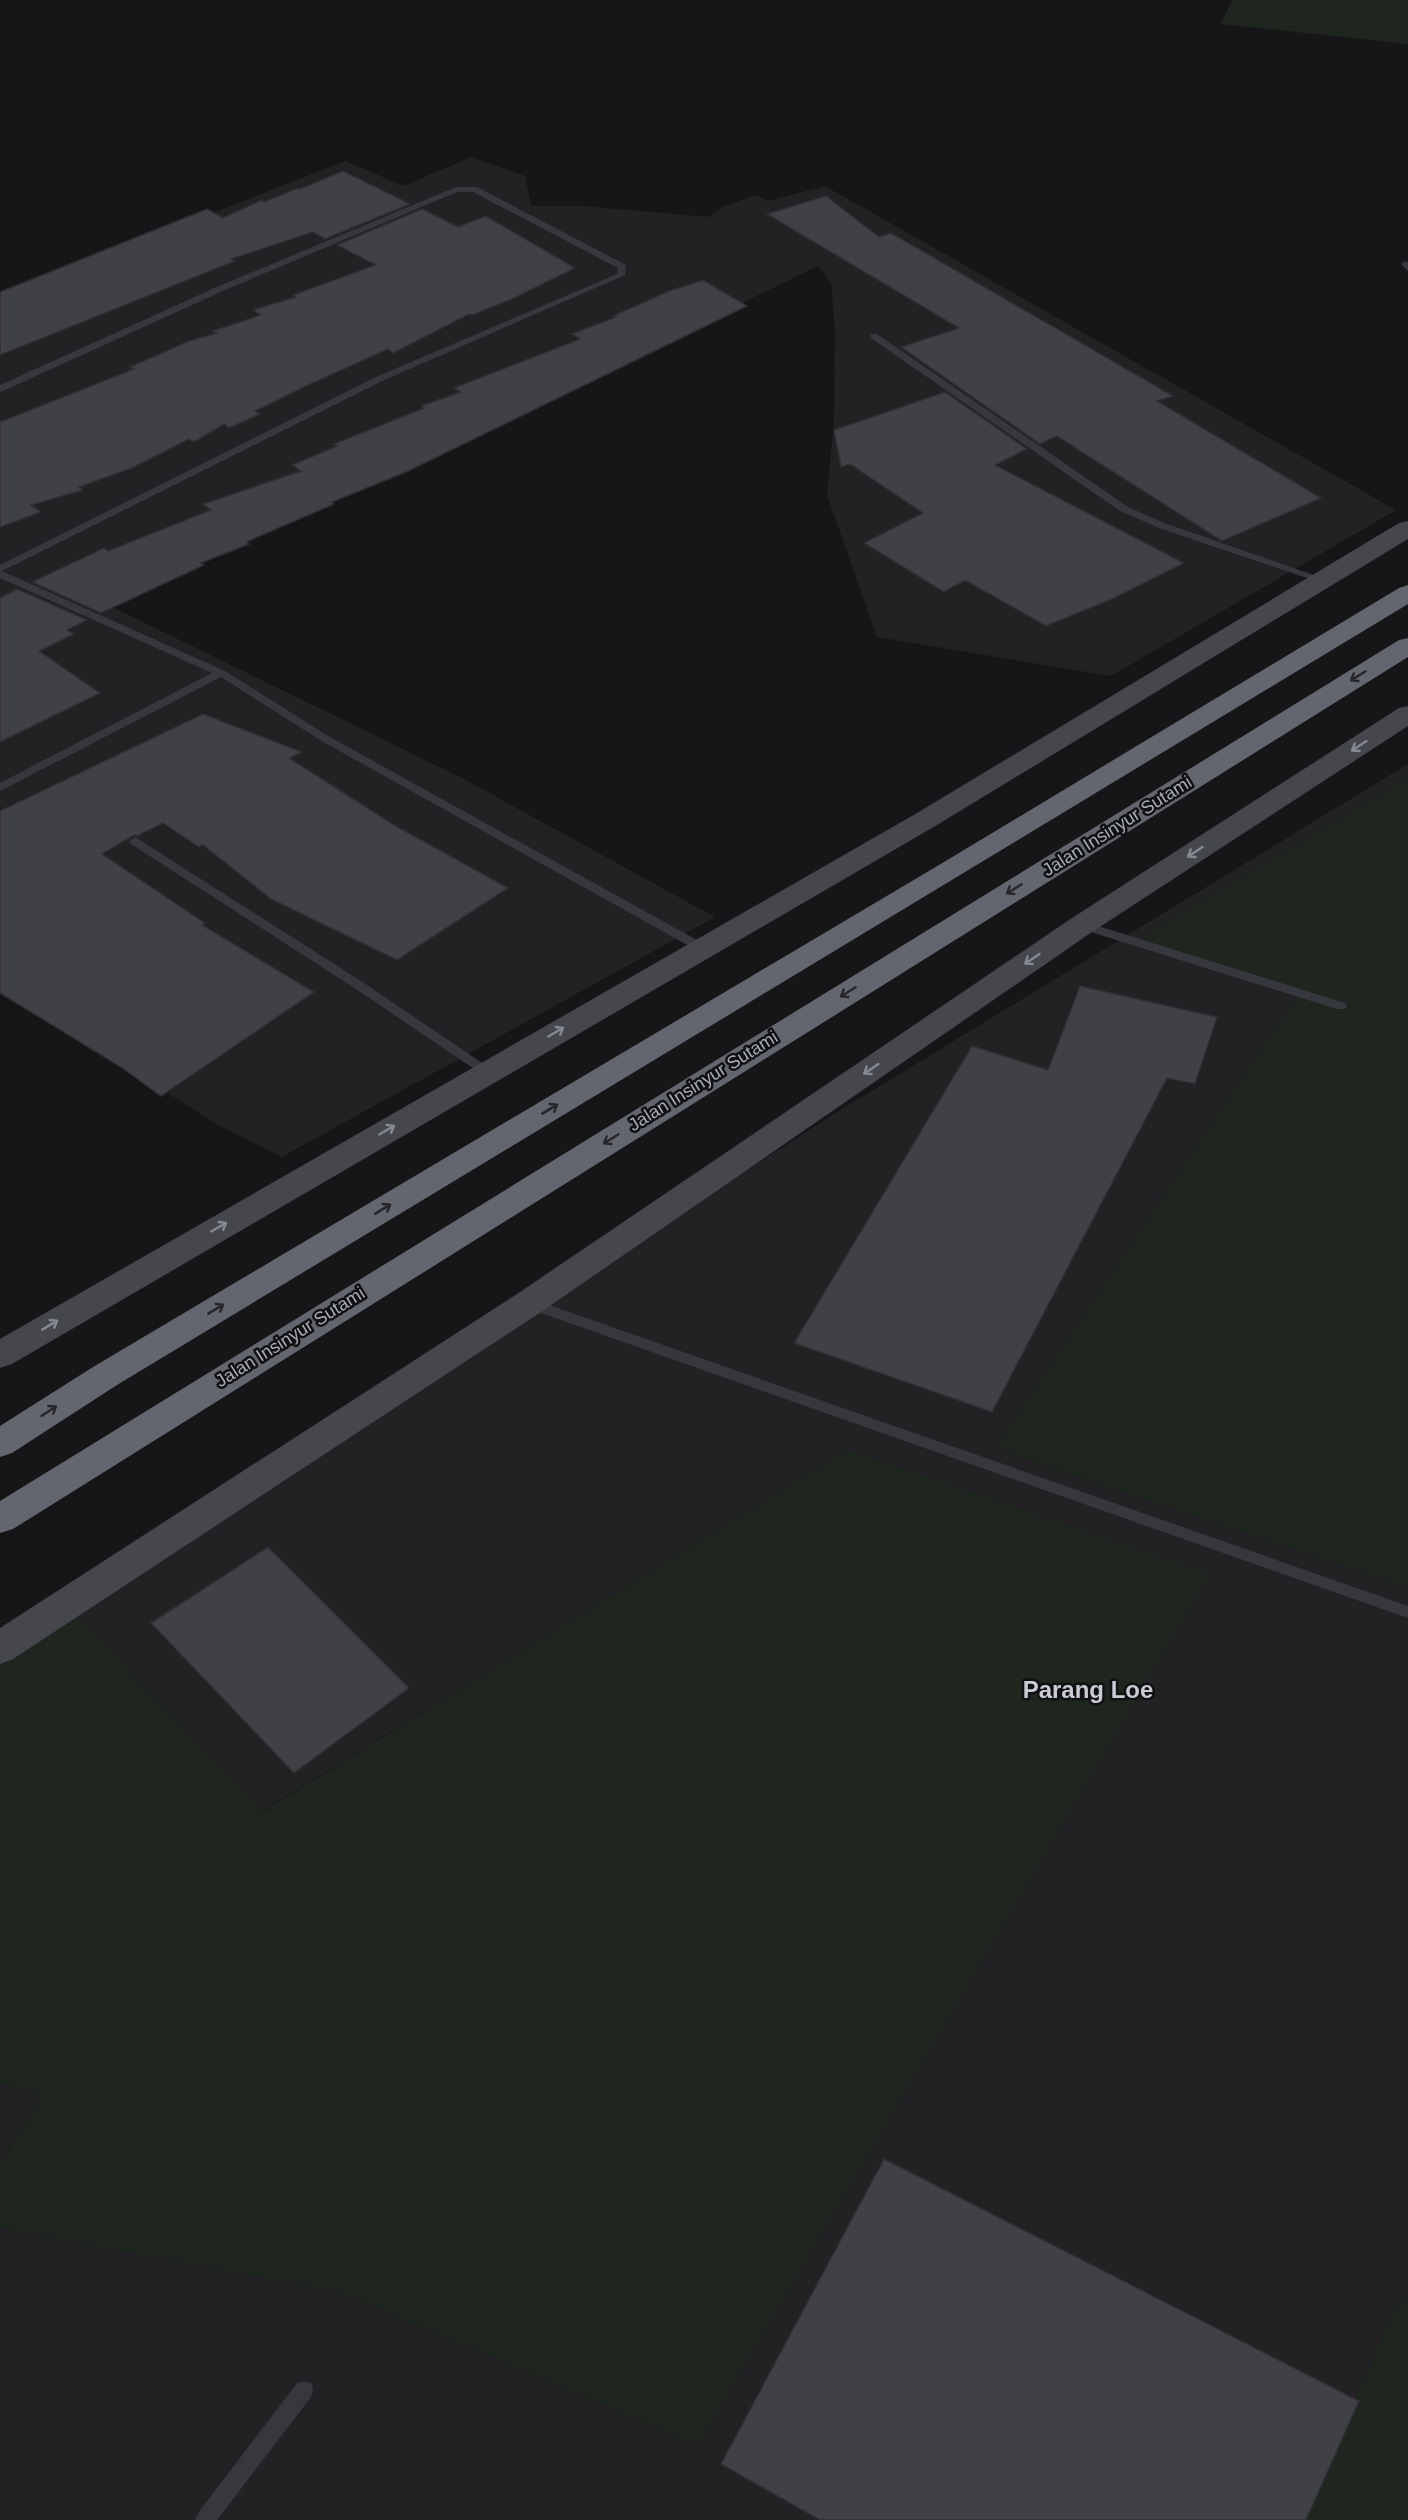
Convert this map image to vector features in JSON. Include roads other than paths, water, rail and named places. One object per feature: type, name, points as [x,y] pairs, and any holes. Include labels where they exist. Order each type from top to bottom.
[{"type":"highway","points":[[0,1443],[105,1376],[949,871],[1408,592]]},
{"type":"highway","name":"Jalan Insinyur Sutami","points":[[0,1519],[1408,646]]},
{"type":"street","points":[[0,1355],[927,819],[1320,579],[1408,528]]},
{"type":"street","points":[[0,1648],[529,1303],[1083,925],[1408,714]]},
{"type":"lane","points":[[0,389],[222,288],[456,190],[474,189],[623,267],[621,275],[379,379],[0,569]]},
{"type":"lane","points":[[874,336],[1124,509],[1163,526],[1320,579]]},
{"type":"lane","points":[[0,574],[222,674],[324,738],[702,948]]},
{"type":"lane","points":[[0,788],[222,674]]},
{"type":"lane","points":[[135,841],[360,986],[487,1072]]},
{"type":"lane","points":[[1083,925],[1341,1006]]},
{"type":"lane","points":[[529,1303],[1408,1612]]},
{"type":"lane","points":[[206,2520],[304,2390]]},
{"type":"district","name":"Parang Loe","points":[[1088,1690]]}]
